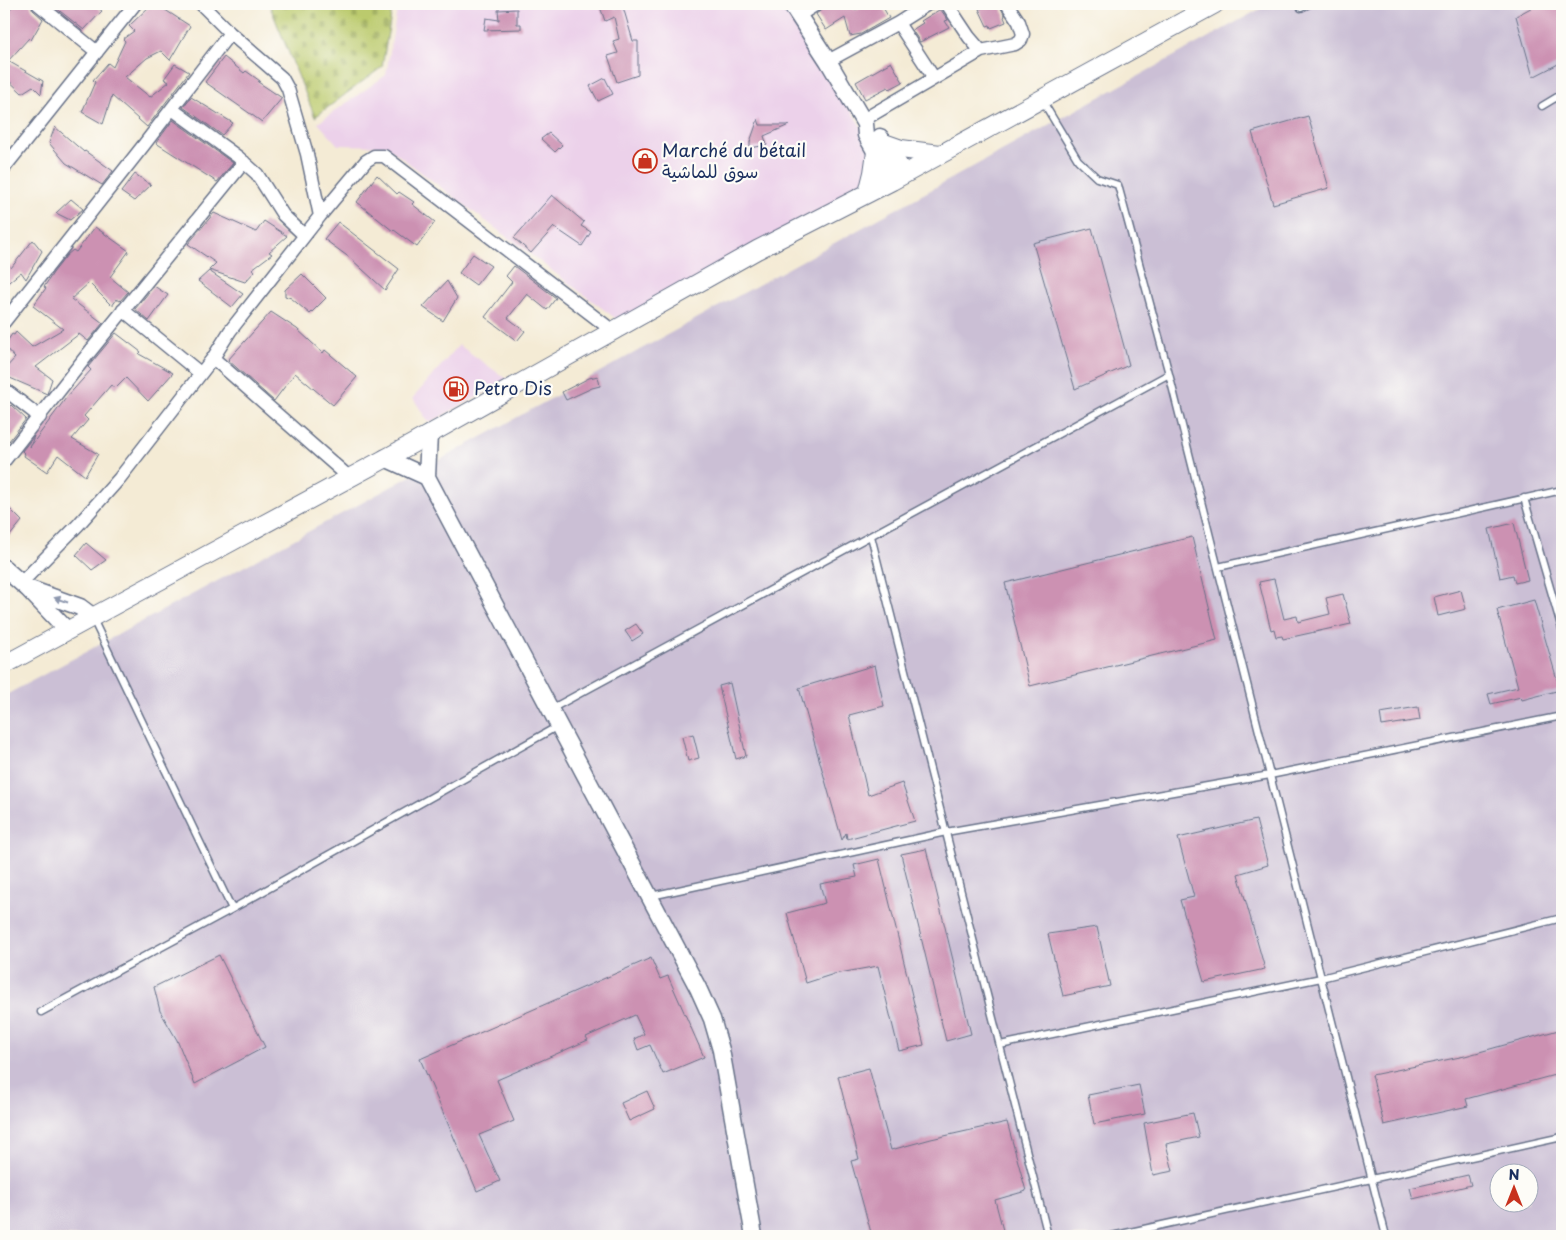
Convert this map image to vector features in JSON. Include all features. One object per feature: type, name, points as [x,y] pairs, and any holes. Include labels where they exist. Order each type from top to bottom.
[{"type":"main road","points":[[4,665],[350,478],[757,250],[898,177],[1215,4]]},
{"type":"main road","points":[[868,193],[880,147],[940,154]]},
{"type":"street","points":[[38,4],[97,52]]},
{"type":"street","points":[[4,168],[135,4]]},
{"type":"street","points":[[201,4],[230,33],[282,78],[288,89],[307,154],[320,216]]},
{"type":"street","points":[[816,4],[795,10],[864,122],[866,135],[880,147],[898,177]]},
{"type":"street","points":[[828,61],[898,23],[928,4]]},
{"type":"street","points":[[947,4],[969,37],[981,51]]},
{"type":"street","points":[[864,122],[981,51],[1015,44],[1021,40],[1023,34],[1007,4]]},
{"type":"street","points":[[898,23],[934,78]]},
{"type":"street","points":[[4,322],[230,33]]},
{"type":"street","points":[[172,109],[244,162],[257,174],[284,215],[304,235]]},
{"type":"street","points":[[24,586],[119,480],[304,235],[366,161],[374,156],[384,156],[614,331]]},
{"type":"street","points":[[4,461],[8,446],[40,416],[123,310],[244,162]]},
{"type":"street","points":[[123,310],[200,374]]},
{"type":"street","points":[[213,358],[350,478]]},
{"type":"street","points":[[4,389],[40,416]]},
{"type":"street","points":[[428,434],[427,477],[698,988],[714,1027],[724,1068],[754,1236]]},
{"type":"street","points":[[385,458],[427,477]]},
{"type":"street","points":[[4,568],[67,630]]},
{"type":"street","points":[[24,586],[80,607],[92,616]]},
{"type":"lane","points":[[1301,8],[1309,4]]},
{"type":"lane","points":[[1542,106],[1562,94]]},
{"type":"lane","points":[[1041,99],[1078,160],[1097,178],[1118,185],[1169,374],[1386,1236]]},
{"type":"lane","points":[[550,709],[1169,374]]},
{"type":"lane","points":[[1218,567],[1562,490]]},
{"type":"lane","points":[[1524,498],[1562,629]]},
{"type":"lane","points":[[871,536],[1048,1236]]},
{"type":"lane","points":[[92,616],[232,909]]},
{"type":"lane","points":[[649,896],[946,832],[1270,775],[1562,716]]},
{"type":"lane","points":[[41,1012],[232,909],[559,725]]},
{"type":"lane","points":[[1000,1046],[1322,978],[1562,918]]},
{"type":"lane","points":[[1112,1236],[1562,1137]]},
{"type":"shaded area","name":"Marché du bétail سوق للماشية","points":[[398,4],[784,4],[892,176],[619,321],[386,146],[338,145],[318,123],[386,75]]},
{"type":"shaded area","points":[[1269,4],[1562,4],[1562,1236],[4,1236],[4,696],[356,506]]},
{"type":"shaded area","name":"Petro Dis","points":[[459,345],[508,380],[429,423],[413,398]]},
{"type":"green space","points":[[269,4],[393,4],[382,67],[315,117]]},
{"type":"building","points":[[14,4],[30,4],[33,10],[43,19],[31,40],[29,38],[8,61],[43,81],[41,94],[33,86],[22,93],[4,76],[4,17]]},
{"type":"building","points":[[51,4],[93,4],[102,11],[84,30]]},
{"type":"building","points":[[152,4],[156,4],[190,26],[170,60],[161,51],[147,58],[125,77],[150,97],[169,82],[164,79],[175,64],[189,72],[147,127],[112,96],[103,124],[82,112],[95,82],[93,80],[108,63],[113,67],[125,41],[123,39],[134,31],[129,26]]},
{"type":"building","points":[[599,4],[614,4],[615,9],[623,7],[633,41],[638,41],[638,75],[617,82],[608,56],[618,53],[613,41],[619,39],[614,17],[605,21]]},
{"type":"building","points":[[825,4],[851,4],[855,10],[866,4],[881,4],[889,18],[861,34],[850,36],[845,18],[826,30],[816,14],[824,8]]},
{"type":"building","points":[[991,4],[999,4],[1006,22],[991,28],[990,25],[987,26],[979,9]]},
{"type":"building","points":[[1538,4],[1562,4],[1562,62],[1533,77],[1516,16]]},
{"type":"building","points":[[517,9],[517,24],[521,24],[521,29],[484,30],[486,18],[499,20],[498,10]]},
{"type":"building","points":[[939,10],[948,20],[945,21],[949,27],[920,42],[912,30],[923,23],[921,21]]},
{"type":"building","points":[[224,57],[244,73],[246,71],[260,81],[258,82],[282,98],[262,122],[205,82]]},
{"type":"building","points":[[891,62],[903,82],[890,89],[888,87],[865,99],[856,82]]},
{"type":"building","points":[[605,78],[613,94],[598,101],[590,86]]},
{"type":"building","points":[[191,97],[233,123],[222,135],[183,107]]},
{"type":"building","points":[[1308,116],[1329,188],[1273,204],[1252,132]]},
{"type":"building","points":[[758,119],[760,125],[789,125],[764,136],[767,145],[750,148],[750,142]]},
{"type":"building","points":[[173,120],[233,163],[217,182],[156,143]]},
{"type":"building","points":[[55,127],[84,152],[113,171],[102,185],[66,163],[49,143]]},
{"type":"building","points":[[549,133],[562,145],[555,152],[541,139]]},
{"type":"building","points":[[135,174],[151,185],[134,201],[121,192]]},
{"type":"building","points":[[377,175],[397,194],[399,192],[414,202],[412,204],[435,222],[417,247],[393,231],[357,202]]},
{"type":"building","points":[[552,195],[584,222],[581,226],[591,232],[582,246],[554,227],[531,253],[514,238]]},
{"type":"building","points":[[71,199],[83,209],[70,220],[56,213]]},
{"type":"building","points":[[214,213],[256,232],[264,221],[287,236],[269,252],[272,254],[252,269],[255,271],[245,282],[209,270],[216,263],[188,244]]},
{"type":"building","points":[[338,222],[399,269],[385,290],[350,258],[324,239]]},
{"type":"building","points":[[95,227],[129,251],[110,277],[128,292],[120,301],[117,299],[112,306],[89,283],[71,299],[103,323],[88,341],[79,334],[36,367],[52,379],[47,394],[10,378],[4,373],[4,370],[15,358],[4,346],[12,334],[14,335],[16,332],[32,347],[63,329],[33,306],[46,288],[44,287],[53,273],[67,255],[73,250],[76,252]]},
{"type":"building","points":[[1092,228],[1129,365],[1075,389],[1033,243]]},
{"type":"building","points":[[33,240],[42,251],[26,279],[21,272],[4,286],[4,261],[11,268]]},
{"type":"building","points":[[473,254],[491,266],[476,285],[459,273]]},
{"type":"building","points":[[514,266],[556,298],[547,310],[527,294],[508,318],[525,331],[517,341],[485,317],[512,282],[506,276]]},
{"type":"building","points":[[209,271],[243,294],[232,307],[198,281]]},
{"type":"building","points":[[302,274],[326,298],[310,314],[291,298],[285,296],[285,290]]},
{"type":"building","points":[[447,281],[457,298],[443,321],[423,307]]},
{"type":"building","points":[[154,286],[168,295],[149,321],[135,309]]},
{"type":"building","points":[[271,312],[297,329],[323,353],[325,350],[357,377],[333,405],[295,373],[274,401],[228,360]]},
{"type":"building","points":[[116,333],[141,352],[139,354],[173,373],[148,401],[126,378],[116,388],[111,385],[84,416],[88,420],[72,439],[98,454],[85,476],[58,455],[47,472],[24,456],[25,454],[22,451],[34,436],[30,447],[66,398],[91,370],[88,367]]},
{"type":"building","points":[[598,376],[600,386],[566,400],[562,392],[589,378]]},
{"type":"building","points":[[4,403],[9,407],[11,405],[26,419],[9,441],[4,437]]},
{"type":"building","points":[[4,503],[22,521],[4,543]]},
{"type":"building","points":[[1514,523],[1528,580],[1515,583],[1513,575],[1500,578],[1489,529]]},
{"type":"building","points":[[1192,537],[1217,640],[1030,686],[1005,583]]},
{"type":"building","points":[[86,543],[106,560],[92,570],[76,555]]},
{"type":"building","points":[[1274,579],[1284,619],[1297,616],[1298,622],[1330,614],[1326,598],[1343,594],[1351,624],[1283,639],[1282,636],[1276,637],[1274,629],[1271,630],[1259,582]]},
{"type":"building","points":[[1461,590],[1466,609],[1438,616],[1434,597]]},
{"type":"building","points":[[1534,600],[1560,690],[1522,700],[1521,697],[1491,704],[1488,694],[1518,687],[1497,610]]},
{"type":"building","points":[[636,624],[643,634],[632,641],[625,631]]},
{"type":"building","points":[[875,665],[884,706],[849,715],[868,795],[902,783],[915,821],[847,839],[846,833],[842,840],[799,688]]},
{"type":"building","points":[[730,683],[746,756],[736,759],[719,686]]},
{"type":"building","points":[[1418,707],[1420,720],[1382,726],[1380,713]]},
{"type":"building","points":[[693,734],[699,758],[688,761],[682,737]]},
{"type":"building","points":[[1256,820],[1268,865],[1238,874],[1265,969],[1204,982],[1180,900],[1194,897],[1178,838]]},
{"type":"building","points":[[926,849],[971,1034],[946,1041],[901,854]]},
{"type":"building","points":[[879,859],[924,1045],[899,1051],[878,966],[834,974],[806,983],[787,913],[825,903],[820,884],[857,877],[854,865]]},
{"type":"building","points":[[1097,927],[1110,986],[1063,996],[1048,934]]},
{"type":"building","points":[[219,955],[265,1047],[195,1084],[177,1040],[160,1011],[154,987]]},
{"type":"building","points":[[651,958],[660,979],[668,976],[704,1057],[663,1074],[650,1045],[638,1050],[634,1039],[644,1034],[635,1015],[586,1037],[588,1040],[497,1080],[514,1121],[479,1135],[500,1181],[477,1191],[420,1059]]},
{"type":"building","points":[[1562,1029],[1562,1073],[1466,1099],[1468,1106],[1384,1125],[1372,1075],[1465,1056]]},
{"type":"building","points":[[869,1068],[891,1150],[1007,1122],[1026,1191],[995,1200],[1004,1234],[993,1236],[959,1236],[958,1232],[942,1236],[872,1236],[851,1161],[859,1159],[838,1076]]},
{"type":"building","points":[[1139,1085],[1145,1114],[1094,1124],[1088,1095]]},
{"type":"building","points":[[647,1091],[655,1109],[629,1121],[621,1103]]},
{"type":"building","points":[[1193,1113],[1199,1137],[1166,1144],[1173,1171],[1153,1175],[1144,1123]]},
{"type":"building","points":[[1468,1175],[1471,1185],[1413,1199],[1410,1188]]},
{"type":"place","name":"Marché du bétail سوق للماشية","points":[[645,161]]},
{"type":"place","name":"Petro Dis","points":[[456,389]]}]
